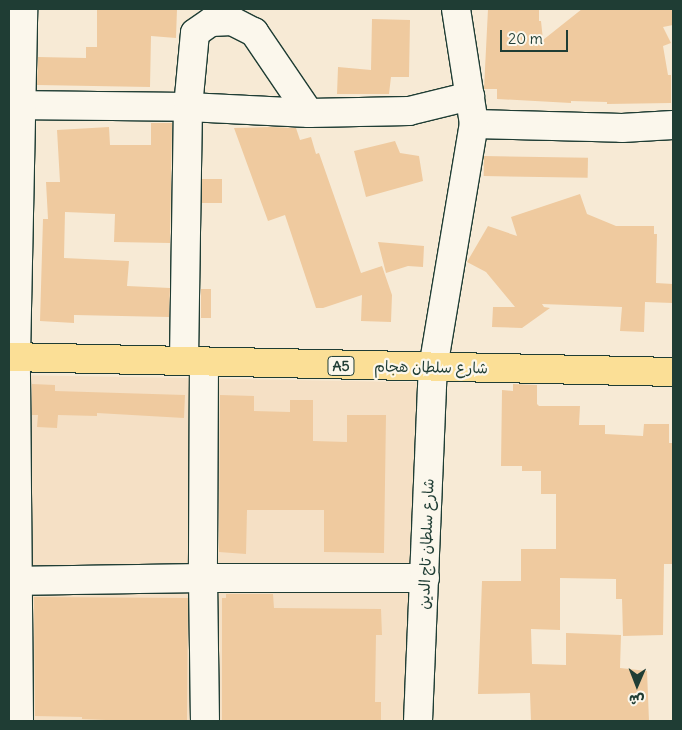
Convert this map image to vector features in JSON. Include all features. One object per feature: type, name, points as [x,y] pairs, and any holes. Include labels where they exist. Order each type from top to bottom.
[{"type":"highway","name":"شارع سلطان هجام","points":[[12,357],[673,372]]},
{"type":"street","points":[[19,721],[14,581],[12,357],[15,105],[23,9]]},
{"type":"street","name":"شارع سلطان تاج الدين","points":[[418,721],[433,368],[474,124],[456,9]]},
{"type":"street","points":[[205,721],[203,578],[194,361],[188,107],[195,33],[211,22],[232,21],[254,32],[309,112]]},
{"type":"street","points":[[15,105],[188,107],[309,112],[409,111],[470,96]]},
{"type":"street","points":[[474,124],[622,128],[673,126]]},
{"type":"street","points":[[14,581],[203,578],[425,578]]},
{"type":"shaded area","points":[[9,375],[419,382],[413,721],[9,721]]},
{"type":"building","points":[[97,9],[177,9],[176,38],[151,36],[150,87],[37,85],[38,57],[86,58],[86,47],[97,47]]},
{"type":"building","points":[[488,9],[539,10],[543,40],[582,9],[673,9],[673,25],[663,27],[671,43],[663,46],[668,75],[671,75],[671,103],[607,104],[607,102],[571,101],[571,103],[497,99],[497,89],[484,89]]},
{"type":"building","points":[[372,19],[410,20],[409,77],[391,77],[389,94],[337,94],[338,67],[371,70]]},
{"type":"building","points":[[151,123],[172,123],[170,243],[114,242],[115,214],[65,212],[64,258],[129,261],[127,286],[170,288],[169,317],[74,315],[74,323],[40,321],[43,219],[48,219],[46,182],[60,182],[57,130],[109,127],[110,145],[151,145]]},
{"type":"building","points":[[234,128],[296,128],[300,140],[311,137],[316,154],[319,153],[361,273],[382,266],[392,295],[391,322],[361,321],[362,295],[323,308],[316,308],[285,215],[268,221]]},
{"type":"building","points":[[395,141],[400,153],[419,156],[423,181],[366,197],[354,151]]},
{"type":"building","points":[[484,156],[588,158],[588,178],[484,176]]},
{"type":"building","points":[[202,179],[222,179],[222,203],[202,203]]},
{"type":"building","points":[[580,194],[587,214],[616,226],[654,226],[654,234],[657,234],[656,283],[673,284],[673,303],[645,302],[644,332],[620,331],[622,307],[542,304],[544,307],[550,308],[522,328],[492,327],[493,307],[515,307],[486,272],[467,262],[488,226],[517,236],[511,217]]},
{"type":"building","points":[[378,242],[424,246],[423,267],[408,266],[386,273]]},
{"type":"building","points":[[201,289],[211,289],[211,318],[201,318]]},
{"type":"building","points":[[32,384],[55,385],[55,391],[185,395],[184,418],[97,413],[97,416],[58,415],[57,428],[37,427],[38,415],[32,415]]},
{"type":"building","points":[[513,384],[537,385],[537,404],[539,406],[580,406],[579,425],[605,425],[605,434],[643,436],[644,424],[669,424],[669,443],[673,443],[673,564],[664,564],[663,635],[623,636],[622,599],[616,599],[616,579],[560,578],[560,630],[531,629],[532,664],[566,665],[566,633],[621,635],[620,668],[647,671],[649,721],[531,721],[530,693],[478,694],[482,581],[521,581],[521,549],[556,549],[556,494],[541,494],[541,471],[522,471],[522,466],[501,466],[502,390],[513,391]]},
{"type":"building","points":[[220,395],[254,396],[254,411],[290,412],[290,400],[313,400],[313,441],[347,442],[347,415],[386,415],[384,553],[324,552],[324,510],[247,510],[246,554],[219,552]]},
{"type":"building","points":[[226,594],[273,594],[274,608],[381,609],[382,635],[376,635],[375,702],[381,702],[381,721],[222,721],[222,598],[226,598]]},
{"type":"building","points":[[34,597],[188,598],[187,721],[106,720],[82,719],[82,717],[35,716]]}]
